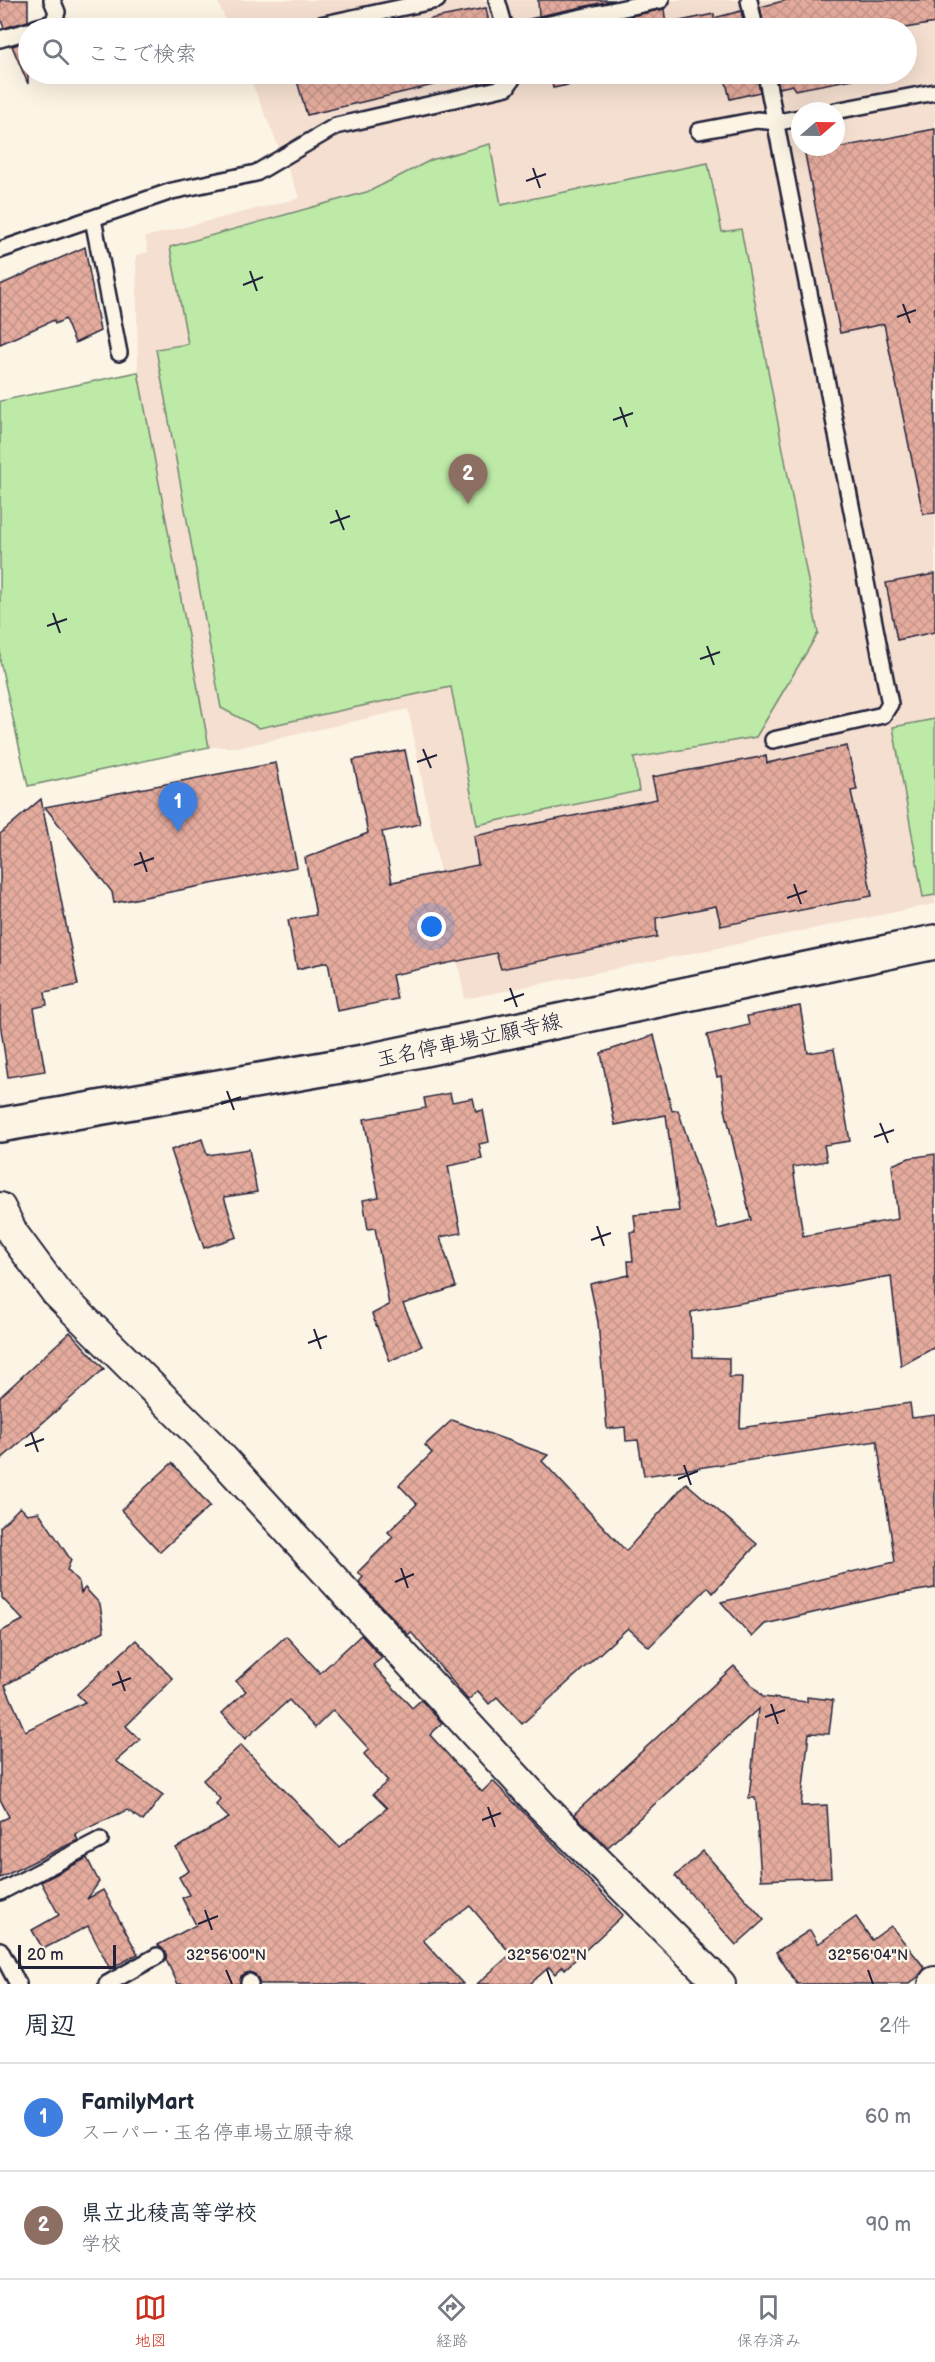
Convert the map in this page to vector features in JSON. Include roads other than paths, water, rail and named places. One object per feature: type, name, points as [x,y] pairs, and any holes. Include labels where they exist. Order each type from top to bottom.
[{"type":"main road","name":"玉名停車場立願寺線","points":[[0,1125],[363,1062],[935,942]]},
{"type":"street","points":[[0,1208],[13,1234],[56,1292],[208,1443],[543,1806],[720,1984]]},
{"type":"lane","points":[[52,0],[57,12],[55,18]]},
{"type":"lane","points":[[353,18],[437,0]]},
{"type":"lane","points":[[497,0],[502,18]]},
{"type":"lane","points":[[577,18],[661,0]]},
{"type":"lane","points":[[749,0],[753,18]]},
{"type":"lane","points":[[0,39],[18,33]]},
{"type":"lane","points":[[0,250],[172,190],[256,173],[336,126],[507,87],[509,84]]},
{"type":"lane","points":[[768,84],[890,704],[883,715],[773,740]]},
{"type":"lane","points":[[845,109],[935,92]]},
{"type":"lane","points":[[699,130],[757,120],[777,122],[791,120]]},
{"type":"lane","points":[[93,219],[119,353]]},
{"type":"lane","points":[[0,1892],[100,1840]]},
{"type":"lane","points":[[0,1950],[18,1984]]},
{"type":"lane","points":[[106,1984],[157,1956]]},
{"type":"place","name":"県立北稜高等学校","points":[[468,504]]},
{"type":"place","name":"FamilyMart","points":[[178,832]]}]
